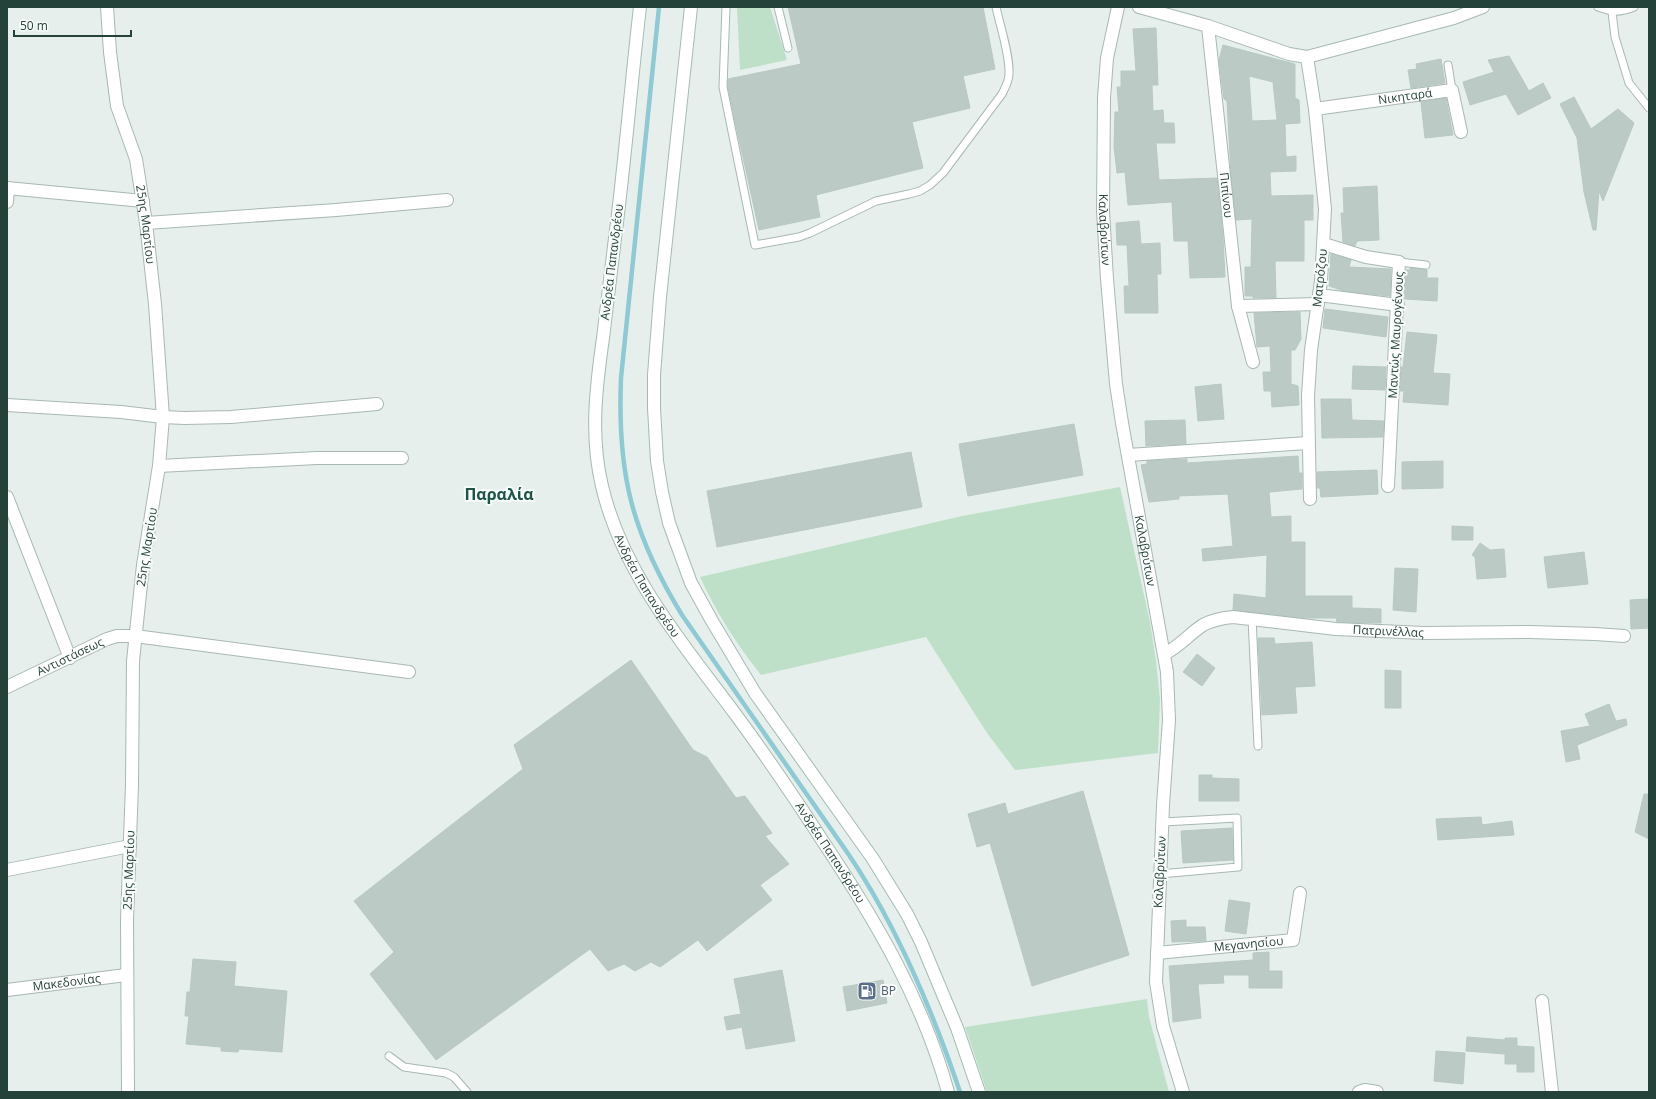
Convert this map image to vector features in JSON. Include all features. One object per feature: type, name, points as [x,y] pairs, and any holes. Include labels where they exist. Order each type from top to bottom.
[{"type":"street","name":"25ης Μαρτίου","points":[[107,7],[110,52],[117,106],[136,159],[143,201],[155,304],[163,417],[159,466],[143,565],[135,636],[126,975],[128,1092]]},
{"type":"street","name":"Ανδρέα Παπανδρέου","points":[[640,7],[618,216],[596,392],[596,451],[606,502],[619,538],[645,587],[769,760],[841,868],[873,920],[898,965],[915,1001],[932,1040],[948,1092]]},
{"type":"street","points":[[691,7],[660,297],[654,375],[657,461],[669,523],[680,555],[697,594],[755,693],[873,859],[890,884],[907,914],[957,1028],[979,1092]]},
{"type":"street","name":"Καλαβρύτων","points":[[1118,7],[1107,58],[1104,91],[1102,140],[1103,203],[1116,384],[1167,672],[1169,720],[1160,874],[1156,982],[1160,1013],[1168,1046],[1183,1092]]},
{"type":"street","points":[[1139,7],[1208,26],[1289,54],[1307,57],[1454,18],[1482,7]]},
{"type":"street","name":"Πιπίνου","points":[[1208,26],[1238,306],[1253,362]]},
{"type":"street","name":"Ματρόζου","points":[[1307,57],[1316,109],[1325,209],[1324,244],[1319,299],[1311,350],[1308,396],[1310,500]]},
{"type":"street","points":[[1452,90],[1461,132]]},
{"type":"street","name":"Νικηταρά","points":[[1316,109],[1452,90]]},
{"type":"street","points":[[7,202],[7,188],[143,201]]},
{"type":"street","points":[[146,224],[447,200]]},
{"type":"street","name":"Μαντώς Μαυρογένους","points":[[1324,244],[1360,256],[1399,262],[1388,486]]},
{"type":"street","points":[[1238,306],[1319,299],[1398,305]]},
{"type":"street","points":[[7,405],[121,412],[184,418],[231,417],[377,404]]},
{"type":"street","points":[[1128,455],[1308,443]]},
{"type":"street","points":[[159,466],[317,458],[402,458]]},
{"type":"street","points":[[7,497],[70,658]]},
{"type":"street","name":"Πατρινέλλας","points":[[1164,654],[1176,647],[1198,628],[1211,621],[1233,617],[1252,618],[1336,629],[1424,633],[1572,633],[1624,636]]},
{"type":"street","name":"Αντιστάσεως","points":[[7,687],[107,639],[117,636],[135,636],[409,672]]},
{"type":"street","points":[[7,870],[130,846]]},
{"type":"street","name":"Μεγανησίου","points":[[1157,953],[1293,940],[1300,893]]},
{"type":"street","name":"Μακεδονίας","points":[[7,990],[126,975]]},
{"type":"street","points":[[1542,1001],[1552,1092]]},
{"type":"street","points":[[1359,1092],[1365,1090],[1377,1092]]},
{"type":"lane","points":[[726,7],[723,87],[755,245],[799,237],[876,200],[920,191],[943,173],[1002,94],[1008,81],[1009,73],[1007,56],[996,7]]},
{"type":"lane","points":[[778,7],[788,48]]},
{"type":"lane","points":[[1598,7],[1612,12],[1625,11],[1634,7]]},
{"type":"lane","points":[[1612,12],[1615,37],[1629,84],[1649,108]]},
{"type":"lane","points":[[1448,65],[1452,90]]},
{"type":"lane","points":[[1399,262],[1426,265]]},
{"type":"lane","points":[[1252,618],[1258,746]]},
{"type":"lane","points":[[1160,874],[1238,867],[1237,818],[1163,822]]},
{"type":"lane","points":[[389,1056],[404,1067],[446,1073],[454,1077],[466,1092]]},
{"type":"green space","points":[[737,7],[770,7],[787,60],[740,70]]},
{"type":"green space","points":[[1120,487],[1150,622],[1156,661],[1160,700],[1158,753],[1015,770],[987,733],[926,637],[761,675],[728,628],[700,577],[962,516]]},
{"type":"green space","points":[[1147,999],[1149,1017],[1169,1092],[987,1092],[965,1027]]},
{"type":"building","points":[[788,7],[983,7],[995,69],[963,76],[970,108],[912,122],[923,168],[816,195],[820,217],[759,230],[728,87],[728,79],[801,64]]},
{"type":"building","points":[[1156,28],[1158,85],[1152,85],[1153,111],[1163,110],[1164,123],[1174,123],[1175,143],[1156,143],[1159,180],[1217,178],[1223,237],[1225,277],[1190,278],[1188,241],[1174,241],[1172,202],[1128,205],[1125,172],[1117,173],[1114,147],[1115,112],[1119,112],[1117,87],[1121,87],[1121,71],[1136,71],[1133,29]]},
{"type":"building","points":[[1223,45],[1295,64],[1295,98],[1299,100],[1300,123],[1285,124],[1286,157],[1296,156],[1296,171],[1270,172],[1271,196],[1313,195],[1313,220],[1304,220],[1304,261],[1275,261],[1276,298],[1253,298],[1253,296],[1245,296],[1245,267],[1251,267],[1252,219],[1236,220],[1231,174],[1227,101],[1224,99],[1219,60]],"holes":[[[1249,76],[1273,82],[1277,120],[1252,121]]]},
{"type":"building","points":[[1509,56],[1529,91],[1543,83],[1551,98],[1518,115],[1506,94],[1470,105],[1463,82],[1494,72],[1488,60]]},
{"type":"building","points":[[1441,59],[1445,83],[1411,88],[1408,70],[1417,69],[1416,64]]},
{"type":"building","points":[[1574,97],[1591,129],[1618,109],[1634,123],[1603,201],[1599,191],[1596,230],[1593,230],[1584,192],[1577,138],[1560,104]]},
{"type":"building","points":[[1446,98],[1453,135],[1425,138],[1421,102]]},
{"type":"building","points":[[1377,186],[1379,240],[1357,241],[1355,246],[1343,242],[1341,213],[1344,213],[1343,188]]},
{"type":"building","points":[[1139,221],[1141,244],[1160,243],[1161,274],[1157,274],[1158,313],[1125,313],[1124,286],[1129,286],[1127,245],[1117,245],[1116,223]]},
{"type":"building","points":[[1331,254],[1351,260],[1349,267],[1391,269],[1390,296],[1344,291],[1329,286]]},
{"type":"building","points":[[1410,268],[1427,270],[1427,278],[1438,278],[1437,301],[1405,299],[1406,270],[1410,270]]},
{"type":"building","points":[[1325,309],[1388,317],[1386,337],[1323,328]]},
{"type":"building","points":[[1300,312],[1301,339],[1295,350],[1291,350],[1291,384],[1298,386],[1299,405],[1272,407],[1271,391],[1264,391],[1263,372],[1271,372],[1270,346],[1257,347],[1254,313]]},
{"type":"building","points":[[1407,332],[1437,335],[1433,373],[1450,374],[1448,405],[1403,402],[1404,391],[1400,391],[1401,367],[1403,367]]},
{"type":"building","points":[[1353,366],[1386,367],[1385,390],[1352,389]]},
{"type":"building","points":[[1221,384],[1224,419],[1198,421],[1195,387]]},
{"type":"building","points":[[1321,399],[1351,399],[1352,420],[1384,421],[1383,437],[1322,438]]},
{"type":"building","points":[[1185,420],[1186,444],[1146,446],[1145,421]]},
{"type":"building","points":[[1074,424],[1083,475],[968,496],[959,444]]},
{"type":"building","points":[[911,452],[922,507],[717,547],[707,491]]},
{"type":"building","points":[[1298,456],[1299,473],[1302,473],[1302,489],[1269,492],[1271,517],[1291,516],[1291,542],[1305,542],[1305,596],[1352,596],[1352,608],[1381,609],[1381,623],[1337,622],[1336,618],[1304,618],[1233,610],[1234,594],[1266,598],[1267,555],[1203,561],[1202,549],[1233,546],[1228,494],[1179,496],[1179,499],[1149,502],[1141,465],[1147,464],[1147,461],[1187,459],[1187,463]]},
{"type":"building","points":[[1443,461],[1443,488],[1402,489],[1402,462]]},
{"type":"building","points":[[1377,470],[1378,494],[1321,497],[1320,488],[1317,488],[1317,472]]},
{"type":"building","points":[[1452,526],[1473,527],[1473,540],[1452,540]]},
{"type":"building","points":[[1480,543],[1490,550],[1504,549],[1506,577],[1477,579],[1475,557],[1472,555]]},
{"type":"building","points":[[1584,552],[1588,584],[1548,588],[1544,557]]},
{"type":"building","points":[[1395,568],[1418,569],[1416,612],[1393,610]]},
{"type":"building","points":[[1649,599],[1649,628],[1631,629],[1630,600]]},
{"type":"building","points":[[1258,638],[1274,638],[1275,644],[1312,642],[1315,686],[1295,687],[1297,713],[1262,715]]},
{"type":"building","points":[[1197,654],[1215,668],[1202,686],[1183,672]]},
{"type":"building","points":[[631,660],[693,750],[707,757],[736,798],[745,796],[772,833],[765,836],[789,864],[760,885],[772,900],[707,951],[698,940],[660,967],[651,962],[635,971],[624,964],[608,971],[590,949],[436,1060],[370,974],[394,952],[354,901],[523,769],[514,745]]},
{"type":"building","points":[[1385,670],[1401,671],[1401,708],[1385,708]]},
{"type":"building","points":[[1609,704],[1616,721],[1626,719],[1627,725],[1577,745],[1580,759],[1566,762],[1561,731],[1590,726],[1585,714]]},
{"type":"building","points":[[1199,775],[1212,775],[1212,778],[1239,779],[1239,801],[1199,801]]},
{"type":"building","points":[[1083,791],[1129,955],[1032,986],[990,843],[977,847],[968,814],[1005,803],[1008,814]]},
{"type":"building","points":[[1644,794],[1649,794],[1649,839],[1635,832]]},
{"type":"building","points":[[1481,817],[1482,825],[1512,821],[1514,835],[1438,840],[1436,819]]},
{"type":"building","points":[[1232,828],[1233,860],[1183,863],[1181,831]]},
{"type":"building","points":[[1229,900],[1250,903],[1246,934],[1225,931]]},
{"type":"building","points":[[1186,920],[1186,927],[1205,927],[1206,941],[1172,942],[1171,921]]},
{"type":"building","points":[[1269,952],[1269,971],[1282,971],[1282,988],[1249,988],[1249,975],[1223,975],[1224,983],[1198,984],[1201,1018],[1173,1022],[1169,966],[1253,960],[1253,953]]},
{"type":"building","points":[[193,959],[236,962],[234,986],[287,991],[282,1052],[239,1049],[238,1052],[221,1051],[221,1047],[186,1044],[189,1016],[185,1016],[187,992],[190,992]]},
{"type":"building","points":[[782,970],[795,1041],[746,1049],[742,1027],[727,1030],[724,1017],[741,1014],[734,979]]},
{"type":"building","points":[[883,980],[887,1003],[847,1011],[843,987]]},
{"type":"building","points":[[1467,1037],[1505,1040],[1505,1038],[1517,1038],[1517,1046],[1534,1047],[1534,1072],[1517,1072],[1517,1064],[1505,1064],[1505,1054],[1466,1051]]},
{"type":"building","points":[[1436,1051],[1465,1053],[1463,1084],[1434,1081]]},
{"type":"waterway","points":[[659,7],[621,378],[620,412],[622,444],[625,474],[631,502],[651,557],[682,615],[849,855],[883,911],[912,970],[938,1030],[960,1092]]},
{"type":"place","name":"BP","points":[[867,991]]},
{"type":"district","name":"Παραλία","points":[[499,494]]}]
